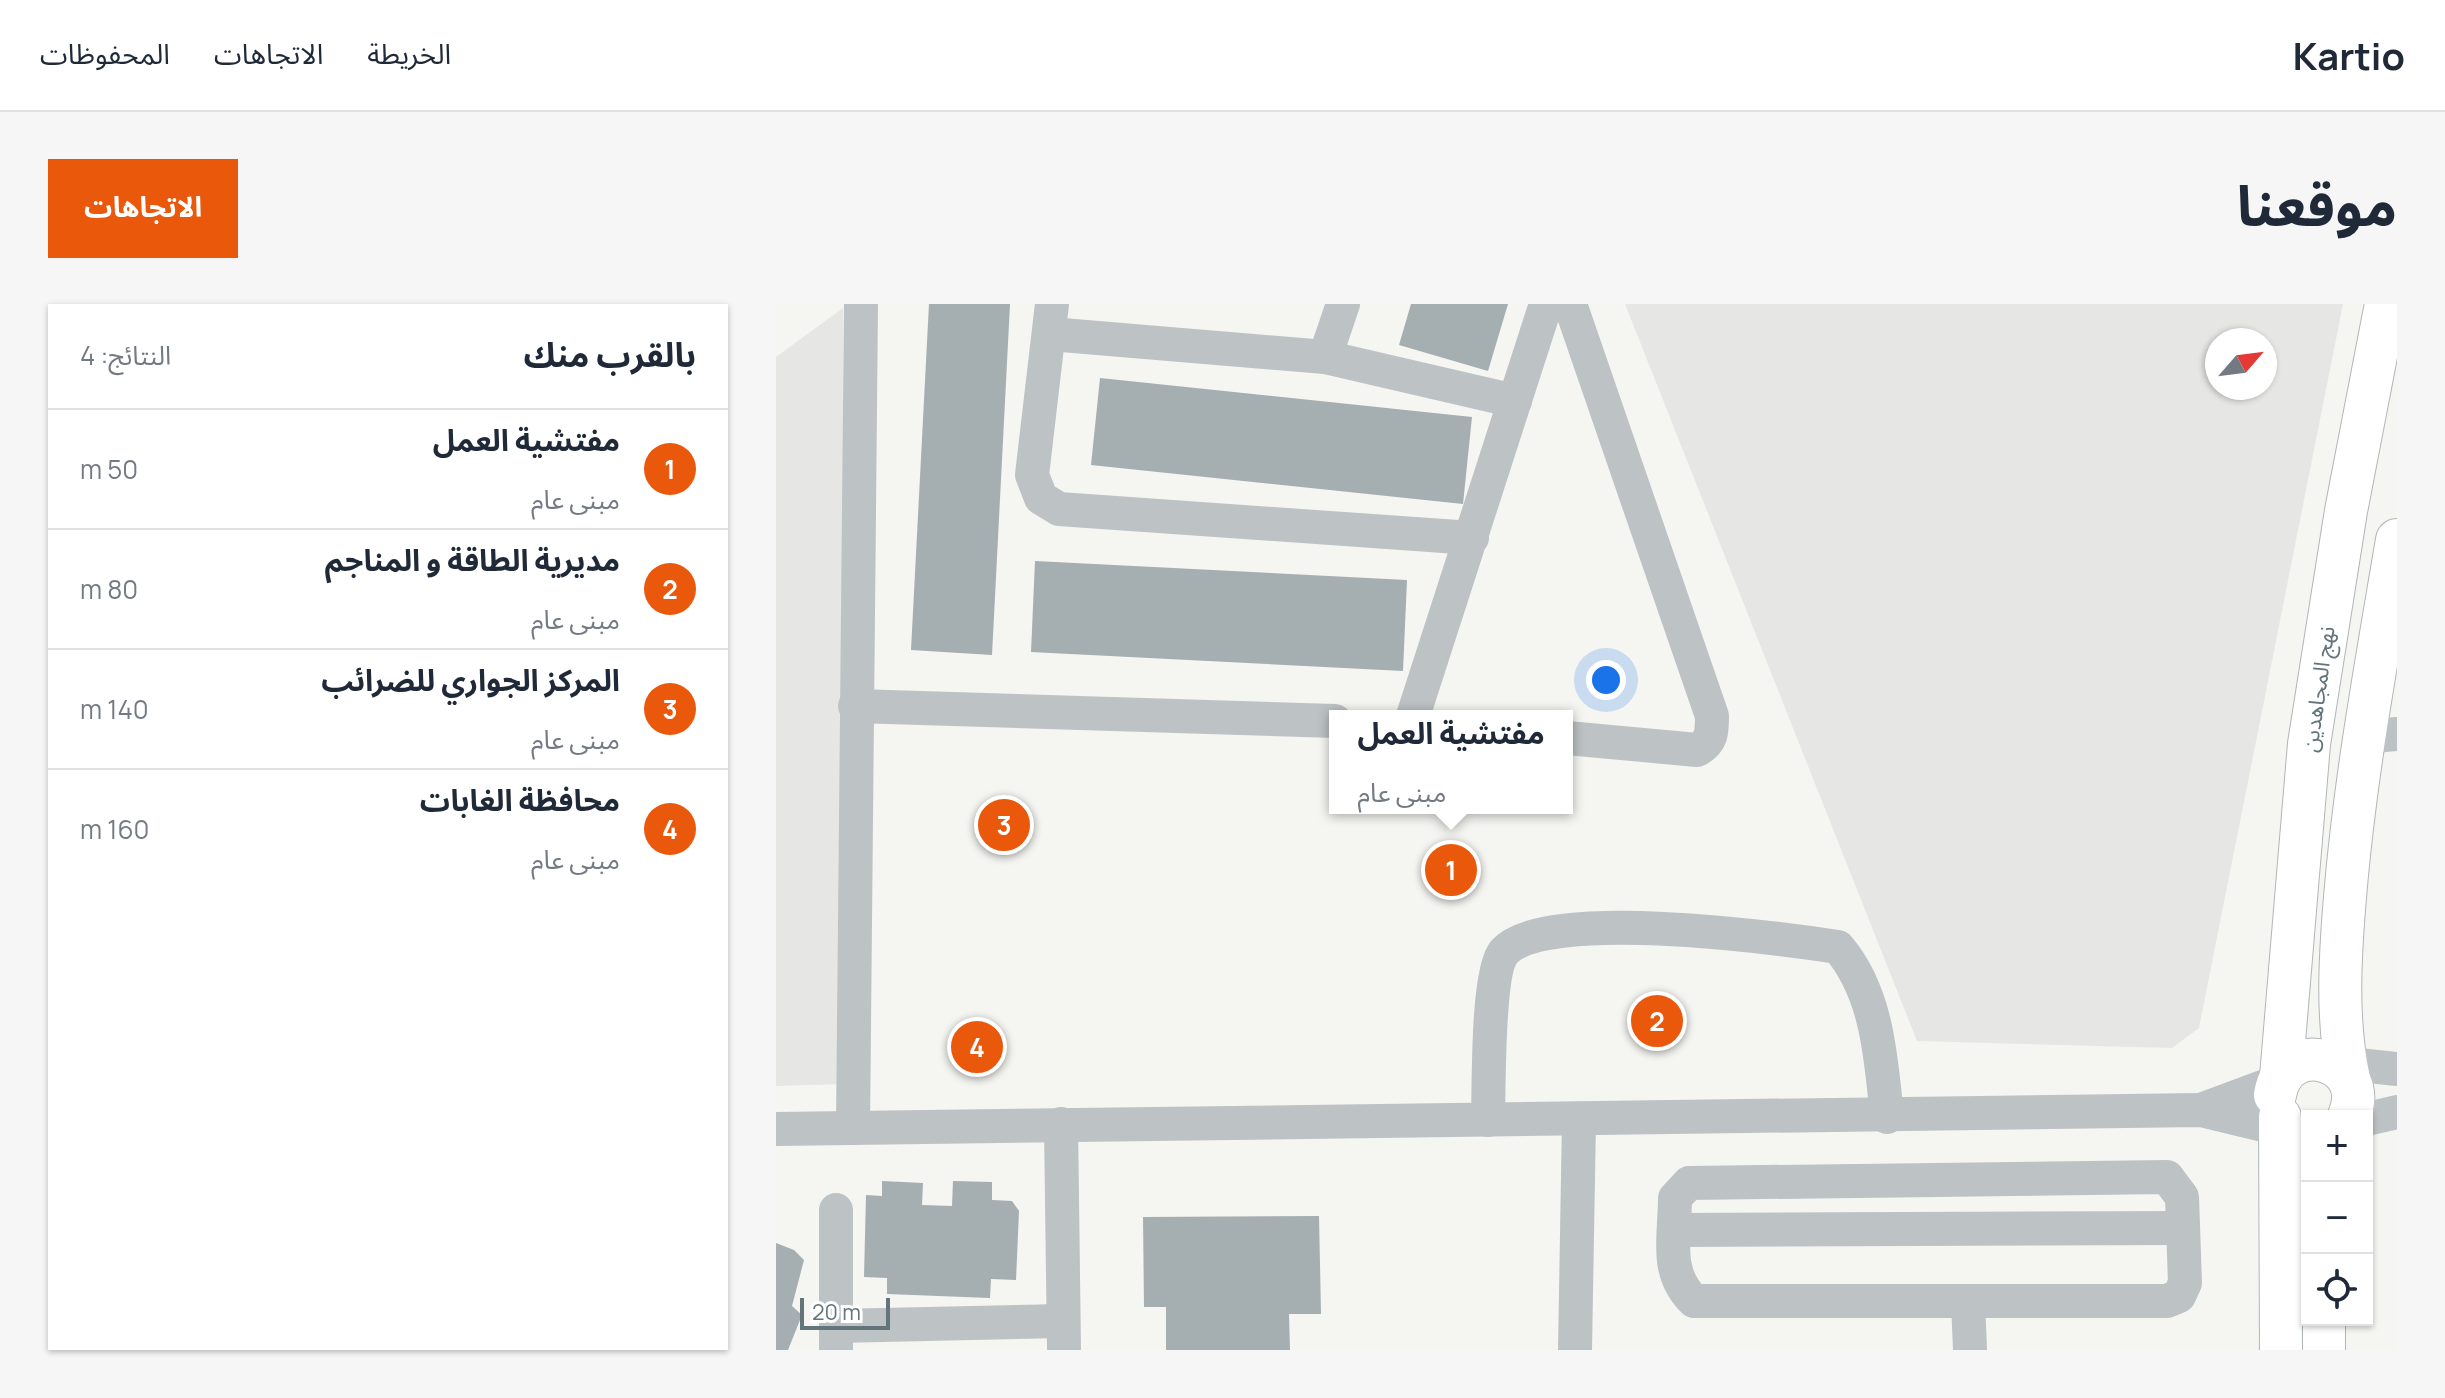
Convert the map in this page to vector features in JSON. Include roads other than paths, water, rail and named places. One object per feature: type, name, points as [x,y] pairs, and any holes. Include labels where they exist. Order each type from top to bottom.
[{"type":"main road","name":"نهج المجاهدين","points":[[2281,1350],[2287,1112],[2309,744],[2346,511],[2386,304]]},
{"type":"main road","points":[[2287,1112],[2303,1060],[2344,1081],[2341,951],[2380,736],[2397,540]]},
{"type":"main road","points":[[2324,1326],[2324,1350]]},
{"type":"street","points":[[853,1128],[861,304]]},
{"type":"street","points":[[1325,357],[1343,304]]},
{"type":"street","points":[[1415,710],[1546,304]]},
{"type":"street","points":[[1570,304],[1712,716],[1712,733],[1706,744],[1697,750],[1573,739]]},
{"type":"street","points":[[1472,538],[1059,509],[1041,498],[1032,475],[1051,319],[1325,357],[1515,401]]},
{"type":"street","points":[[855,706],[1329,721]]},
{"type":"street","points":[[1488,1120],[1493,992],[1502,953],[1525,936],[1565,928],[1756,935],[1838,947],[1852,964],[1878,1035],[1887,1117]]},
{"type":"street","points":[[2344,1081],[2397,1069]]},
{"type":"street","points":[[2201,1110],[2287,1112]]},
{"type":"street","points":[[776,1129],[1887,1117],[2201,1110],[2287,1112]]},
{"type":"street","points":[[2373,1118],[2397,1112]]},
{"type":"street","points":[[1575,1350],[1579,1120]]},
{"type":"street","points":[[836,1210],[836,1338],[1063,1335],[1061,1124]]},
{"type":"street","points":[[2167,1177],[2182,1197],[2185,1283],[2179,1296],[2167,1301],[1694,1301],[1678,1285],[1674,1268],[1675,1230],[1675,1198],[1689,1183],[2167,1177]]},
{"type":"street","points":[[1675,1230],[2183,1228]]},
{"type":"street","points":[[1968,1301],[1970,1350]]},
{"type":"place","name":"المركز الجواري للضرائب","points":[[1004,825]]},
{"type":"place","name":"مفتشية العمل","points":[[1451,870]]},
{"type":"place","name":"مديرية الطاقة و المناجم","points":[[1657,1021]]},
{"type":"place","name":"محافظة الغابات","points":[[977,1047]]}]
